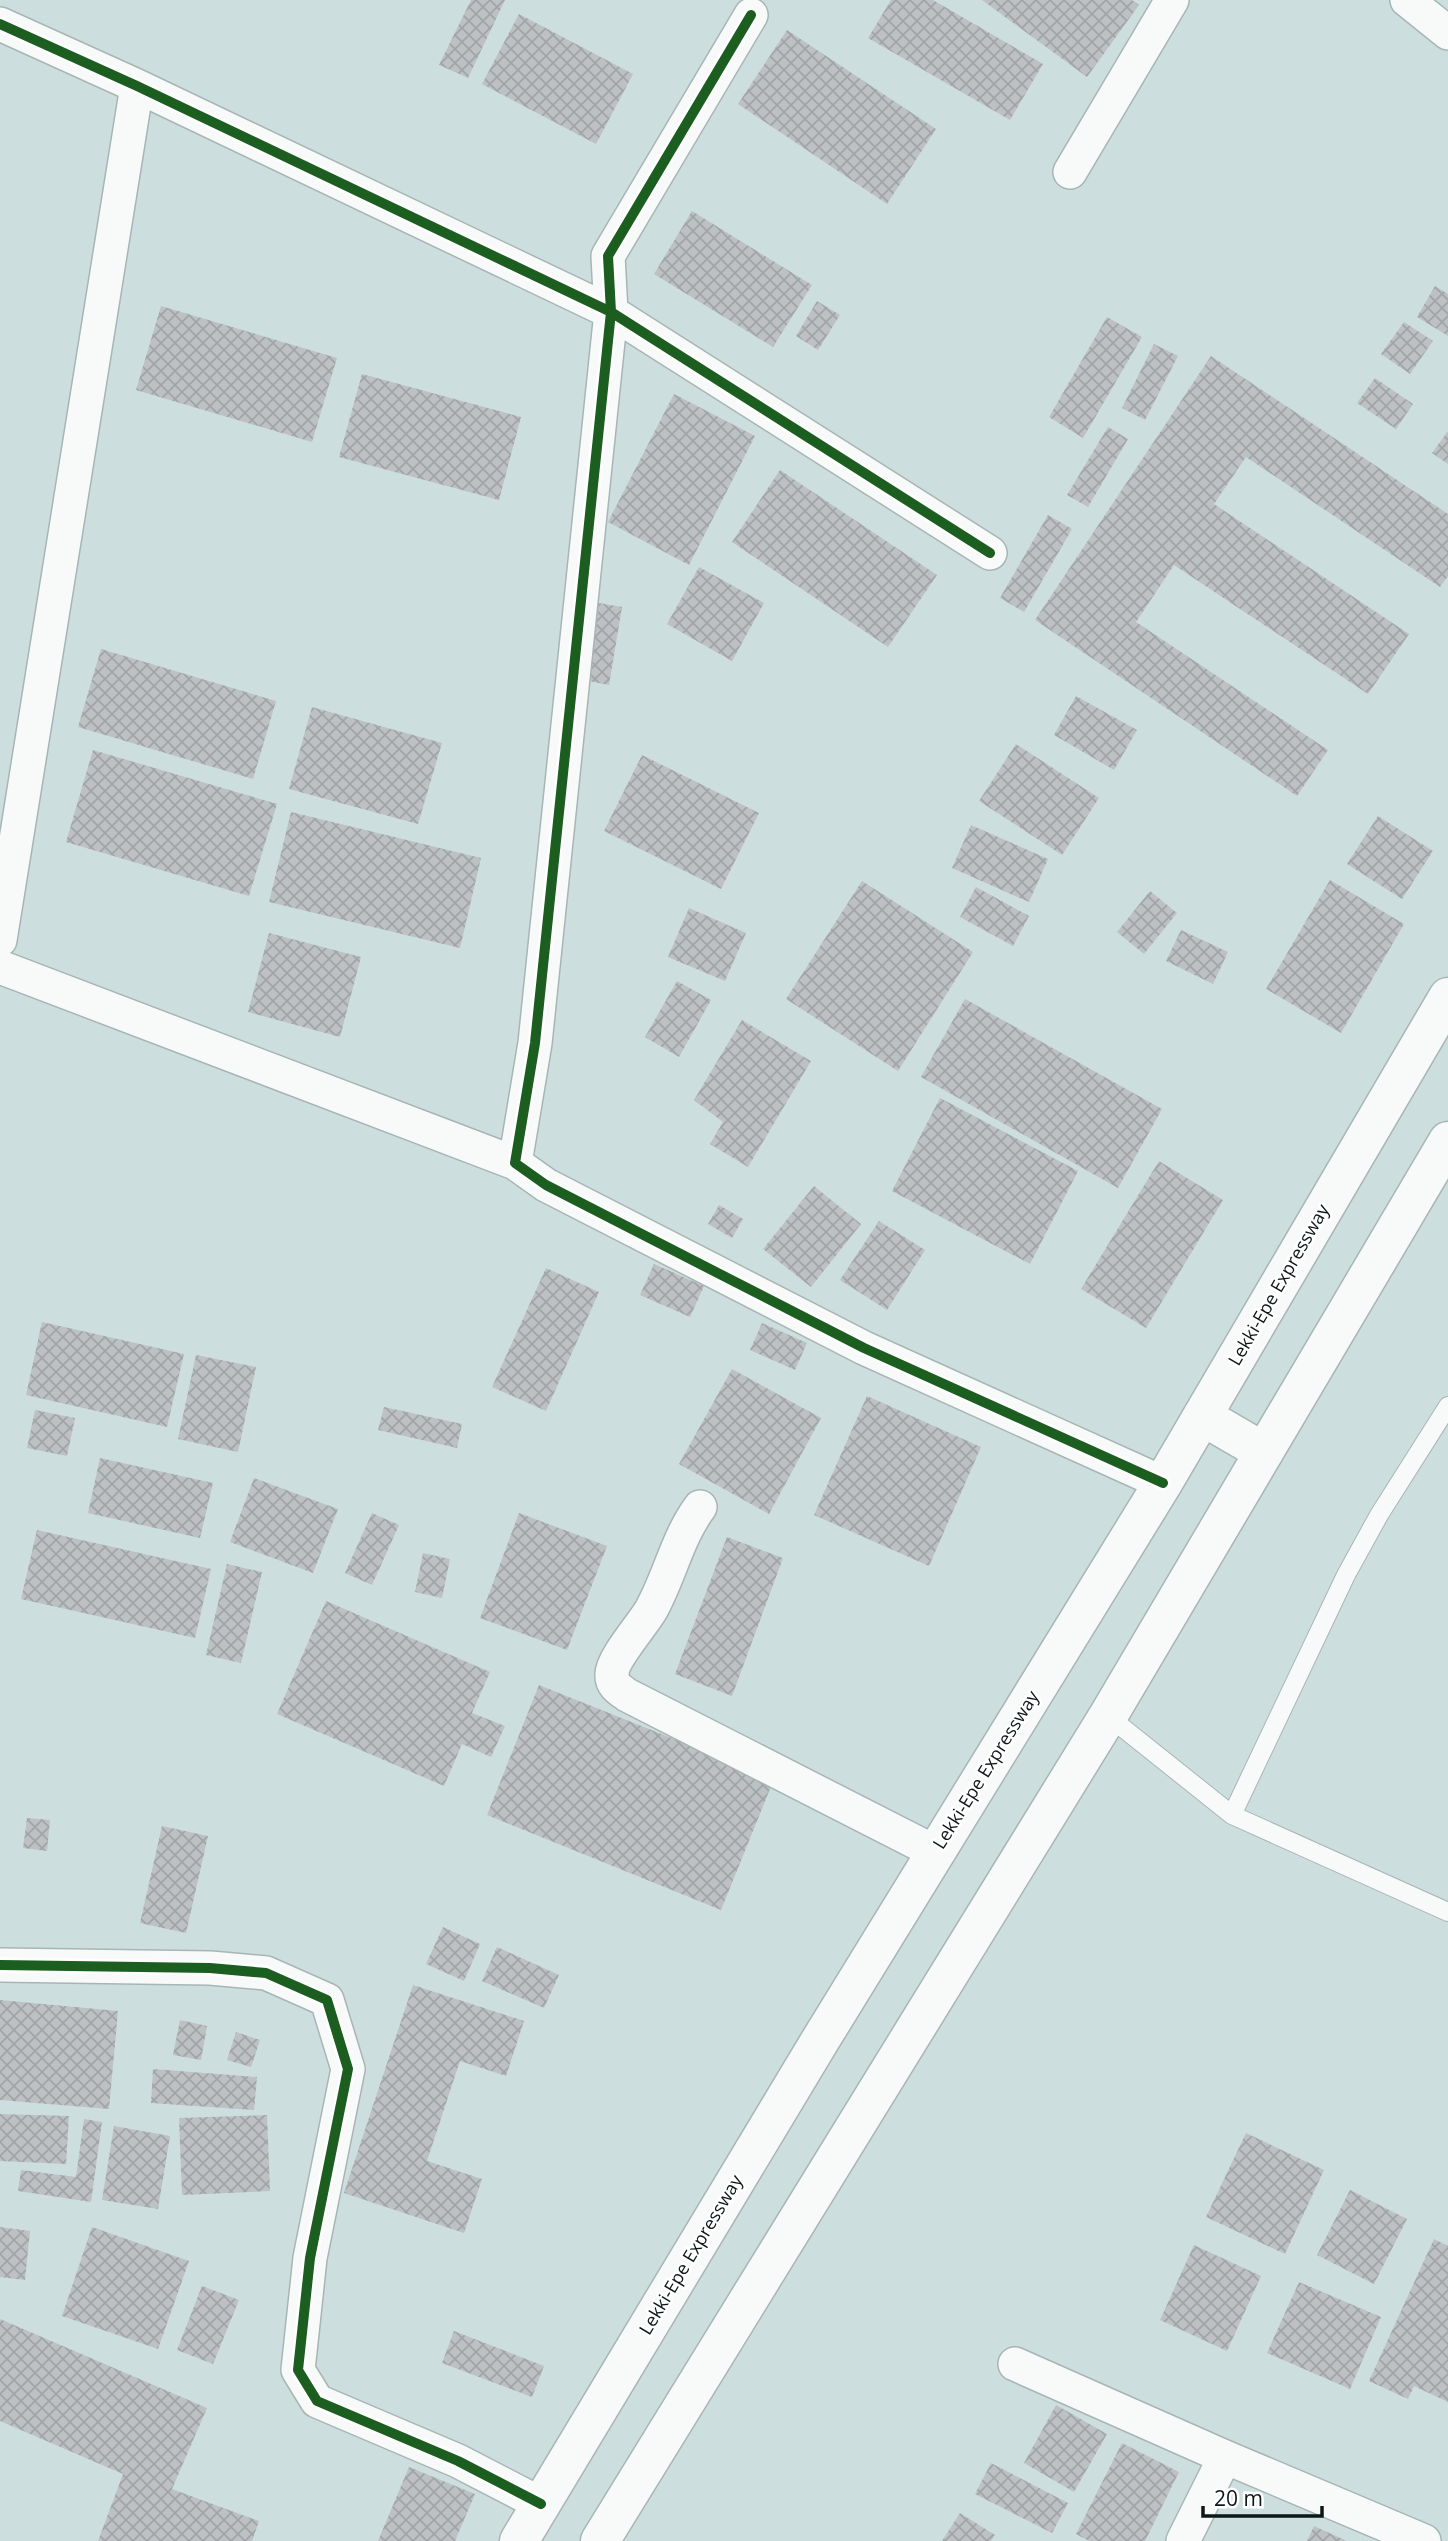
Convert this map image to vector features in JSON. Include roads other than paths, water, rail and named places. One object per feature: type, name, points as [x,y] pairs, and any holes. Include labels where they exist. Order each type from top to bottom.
[{"type":"highway","name":"Lekki-Epe Expressway","points":[[519,2541],[935,1853],[1163,1483],[1448,997]]},
{"type":"highway","points":[[600,2541],[1108,1716],[1448,1141]]},
{"type":"highway","points":[[1202,1416],[1264,1452]]},
{"type":"street","points":[[1070,172],[1172,0]]},
{"type":"street","points":[[1408,0],[1448,33]]},
{"type":"street","points":[[515,1163],[535,1043],[611,312],[608,256],[751,15]]},
{"type":"street","points":[[0,24],[137,86],[611,312],[990,553]]},
{"type":"street","points":[[0,940],[137,86]]},
{"type":"street","points":[[0,967],[515,1163],[546,1185],[864,1348],[1163,1483]]},
{"type":"street","points":[[700,1507],[687,1525],[652,1608],[617,1661],[612,1674],[614,1686],[935,1853]]},
{"type":"street","points":[[0,1965],[210,1968],[266,1973],[327,2000],[348,2069],[310,2258],[298,2370],[317,2401],[458,2462],[541,2504]]},
{"type":"street","points":[[1015,2364],[1225,2458],[1424,2541]]},
{"type":"street","points":[[1183,2541],[1225,2458]]},
{"type":"lane","points":[[1232,1815],[1346,1576],[1379,1515],[1448,1406]]},
{"type":"lane","points":[[1108,1716],[1232,1815],[1448,1912]]}]
